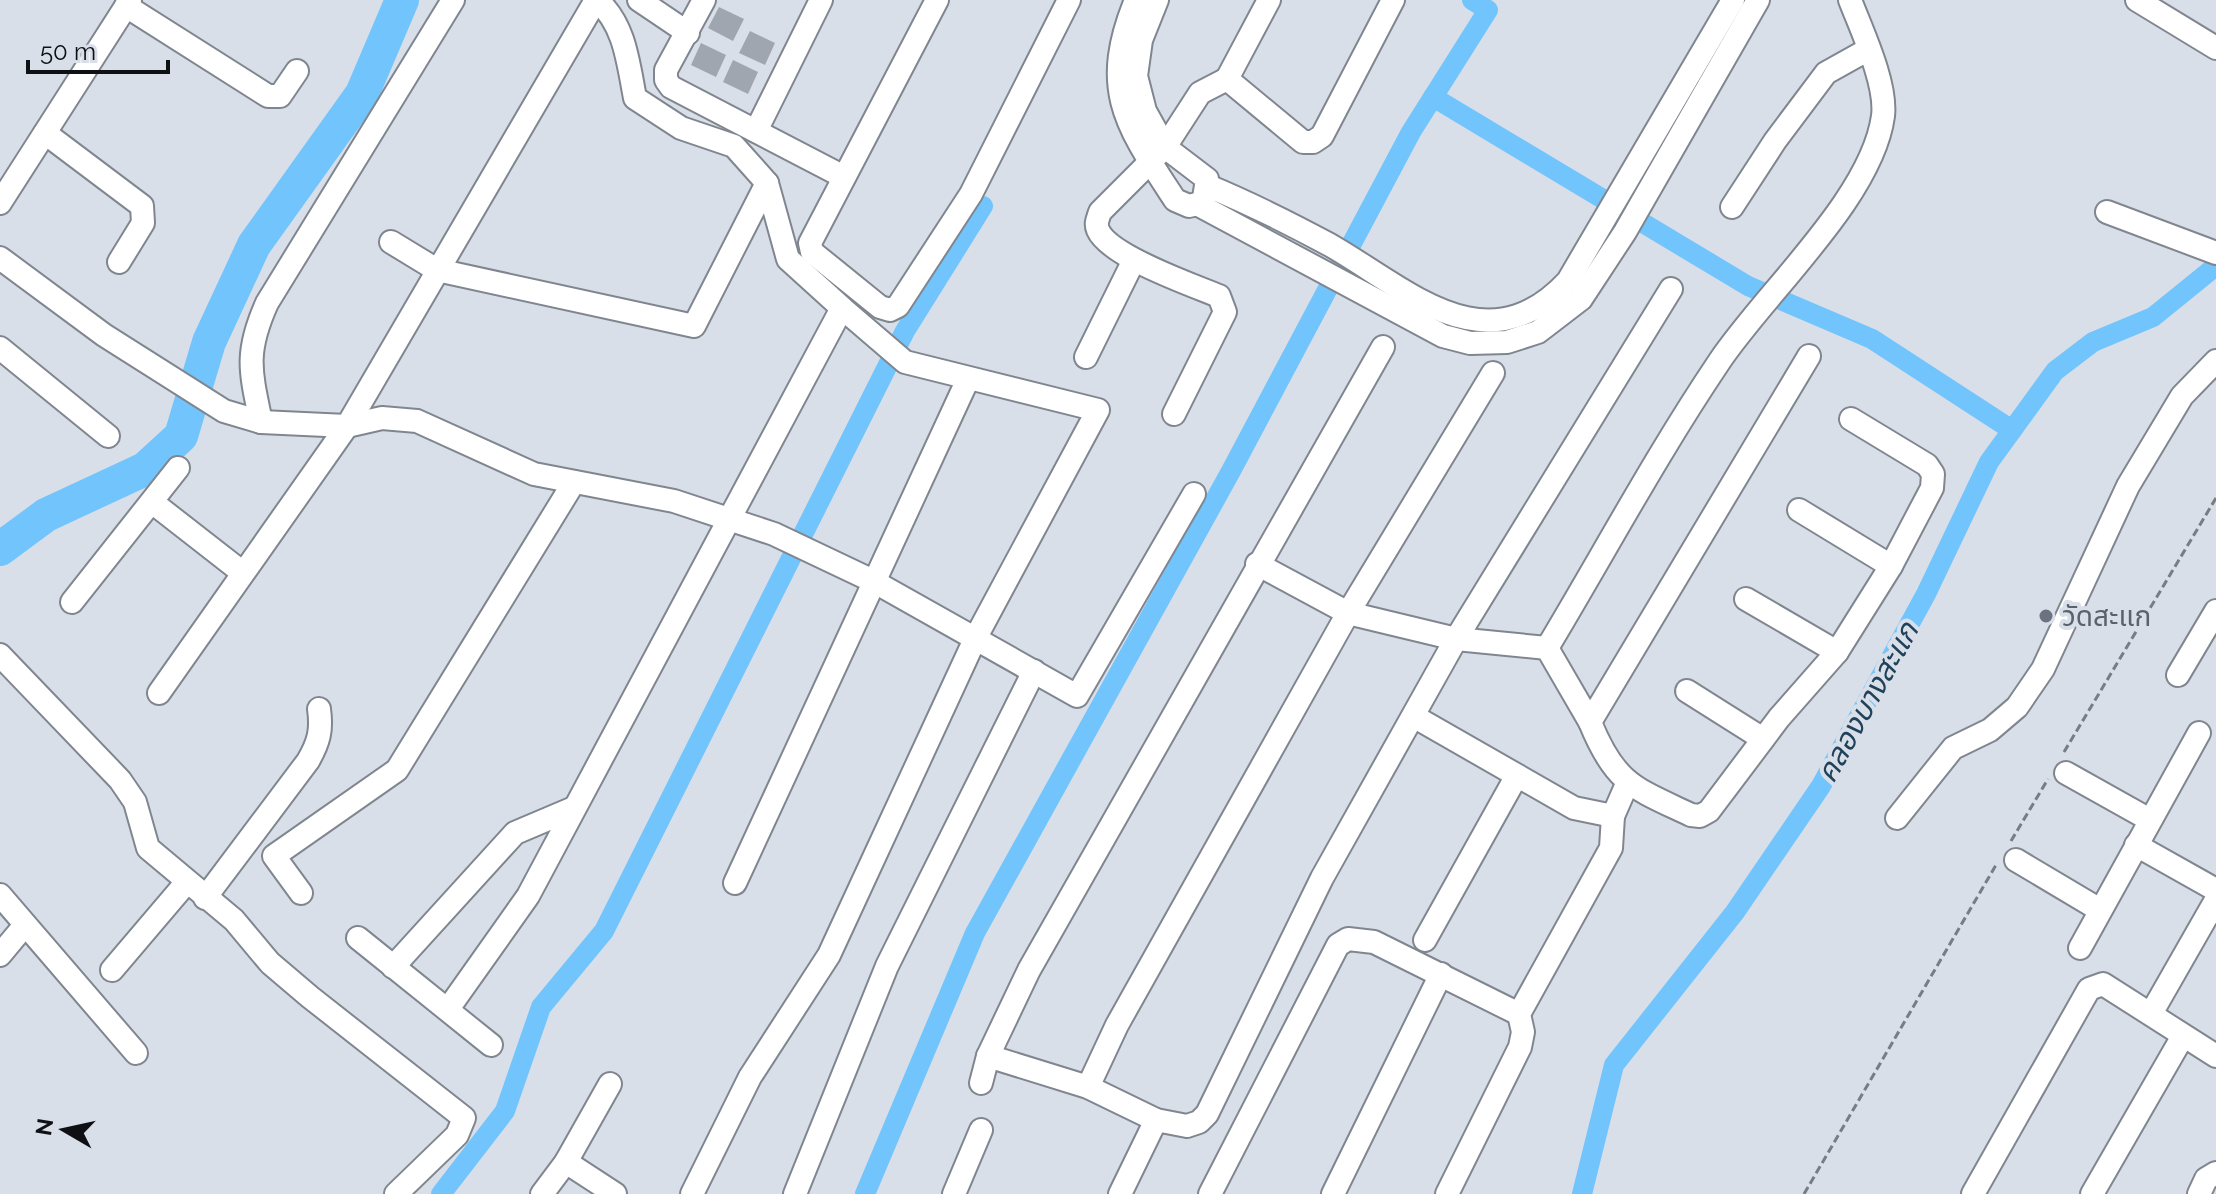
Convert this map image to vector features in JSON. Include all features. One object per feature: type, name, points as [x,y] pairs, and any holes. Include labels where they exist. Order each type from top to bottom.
[{"type":"street","points":[[261,422],[252,378],[252,337],[267,303],[453,0]]},
{"type":"street","points":[[159,693],[347,426],[596,0],[612,13],[624,43],[635,98],[681,128],[734,146],[767,183],[788,259],[905,362],[1098,410],[976,637],[829,955],[750,1077],[692,1194]]},
{"type":"street","points":[[639,0],[688,33]]},
{"type":"street","points":[[704,0],[666,70],[666,80],[671,87],[844,177]]},
{"type":"street","points":[[756,131],[821,0]]},
{"type":"street","points":[[937,0],[813,234],[812,252],[880,307],[890,310],[898,306],[971,194],[1069,0]]},
{"type":"street","points":[[1136,0],[1122,35],[1116,77],[1127,119],[1158,155],[1203,172],[1202,195],[1189,206],[1175,200],[1158,155],[1136,76],[1141,40],[1157,0]]},
{"type":"street","points":[[1174,414],[1225,312],[1224,304],[1219,296],[1134,260],[1099,234],[1096,225],[1100,212],[1158,155],[1200,93],[1227,79],[1269,0]]},
{"type":"street","points":[[1227,79],[1286,132],[1303,142],[1313,142],[1326,129],[1393,0]]},
{"type":"street","points":[[1202,195],[1328,244],[1360,263],[1443,336],[1470,343],[1507,342],[1538,332],[1581,299],[1625,232],[1633,195],[1733,0]]},
{"type":"street","points":[[1202,195],[1348,284],[1413,310],[1484,321],[1523,314],[1551,299],[1568,281],[1604,221],[1633,195],[1758,0]]},
{"type":"street","points":[[1547,648],[1687,413],[1750,320],[1798,266],[1860,173],[1878,136],[1883,114],[1869,49],[1850,0]]},
{"type":"street","points":[[2137,0],[2216,48]]},
{"type":"street","points":[[0,203],[128,3],[268,96],[280,96],[297,71]]},
{"type":"street","points":[[1732,207],[1775,141],[1826,73],[1869,49]]},
{"type":"street","points":[[45,133],[142,206],[143,223],[119,262]]},
{"type":"street","points":[[1170,186],[1175,172],[1189,167]]},
{"type":"street","points":[[391,242],[437,270],[694,326],[767,183]]},
{"type":"street","points":[[2107,212],[2209,250]]},
{"type":"street","points":[[0,258],[104,335],[224,411],[261,422],[347,426],[382,418],[417,421],[534,474],[674,501],[774,534],[873,581],[1077,696],[1194,494]]},
{"type":"street","points":[[1086,357],[1134,260]]},
{"type":"street","points":[[988,1056],[1088,1087],[1156,1120],[1187,1126],[1199,1122],[1207,1114],[1322,878],[1456,639],[1671,289]]},
{"type":"street","points":[[448,1009],[528,896],[731,521],[842,308]]},
{"type":"street","points":[[981,1083],[988,1056],[1029,970],[1383,347]]},
{"type":"street","points":[[0,348],[108,436]]},
{"type":"street","points":[[1590,722],[1809,356]]},
{"type":"street","points":[[1897,818],[1953,748],[1990,730],[2017,707],[2043,669],[2128,486],[2182,396],[2216,361]]},
{"type":"street","points":[[1088,1087],[1117,1025],[1348,613],[1493,373]]},
{"type":"street","points":[[735,883],[968,379]]},
{"type":"street","points":[[1547,648],[1590,722],[1598,742],[1627,784],[1700,816],[1709,811],[1763,739],[1837,652],[1891,566],[1932,488],[1933,474],[1927,465],[1851,419]]},
{"type":"street","points":[[72,602],[178,468]]},
{"type":"street","points":[[301,893],[274,856],[397,770],[574,482]]},
{"type":"street","points":[[152,502],[243,573]]},
{"type":"street","points":[[1799,510],[1891,566]]},
{"type":"street","points":[[1257,564],[1348,613],[1456,639],[1547,648]]},
{"type":"street","points":[[1746,599],[1837,652]]},
{"type":"street","points":[[2178,675],[2216,611]]},
{"type":"street","points":[[0,655],[120,780],[135,802],[148,848],[186,883],[234,920],[270,963],[464,1118],[457,1135],[396,1194]]},
{"type":"street","points":[[795,1194],[887,966],[1034,671]]},
{"type":"street","points":[[1687,691],[1763,739]]},
{"type":"street","points":[[205,898],[308,761],[318,744],[321,727],[319,709]]},
{"type":"street","points":[[1415,717],[1574,808],[1613,816]]},
{"type":"street","points":[[2080,948],[2199,733]]},
{"type":"street","points":[[2066,773],[2150,820]]},
{"type":"street","points":[[1425,940],[1516,777]]},
{"type":"street","points":[[1447,1194],[1520,1047],[1523,1032],[1519,1014],[1611,848],[1615,834],[1613,816],[1627,784]]},
{"type":"street","points":[[393,967],[515,833],[574,808]]},
{"type":"street","points":[[2136,845],[2216,890]]},
{"type":"street","points":[[2016,860],[2100,910]]},
{"type":"street","points":[[112,970],[186,883]]},
{"type":"street","points":[[0,895],[136,1053]]},
{"type":"street","points":[[2152,1012],[2216,900]]},
{"type":"street","points":[[0,955],[25,925]]},
{"type":"street","points":[[358,938],[491,1045]]},
{"type":"street","points":[[1210,1194],[1338,945],[1348,939],[1360,938],[1441,974],[1519,1014]]},
{"type":"street","points":[[1333,1194],[1441,974]]},
{"type":"street","points":[[1973,1194],[2089,989],[2103,984],[2152,1012],[2216,1056]]},
{"type":"street","points":[[2092,1194],[2183,1036]]},
{"type":"street","points":[[542,1194],[566,1162],[610,1084]]},
{"type":"street","points":[[1120,1194],[1156,1120]]},
{"type":"street","points":[[954,1194],[981,1130]]},
{"type":"street","points":[[566,1162],[615,1194]]},
{"type":"street","points":[[2199,1194],[2206,1179],[2216,1173]]},
{"type":"building","points":[[719,7],[744,19],[733,41],[708,28]]},
{"type":"building","points":[[750,31],[775,43],[765,65],[739,53]]},
{"type":"building","points":[[701,43],[726,55],[716,77],[691,65]]},
{"type":"building","points":[[733,60],[758,72],[748,94],[723,82]]},
{"type":"waterway","points":[[0,549],[46,515],[145,469],[181,436],[209,342],[254,245],[362,94],[402,0]]},
{"type":"waterway","points":[[865,1194],[975,933],[1231,471],[1411,132],[1488,10],[1472,0]]},
{"type":"waterway","points":[[1433,97],[1748,286],[1872,339],[2012,430]]},
{"type":"waterway","points":[[441,1194],[505,1111],[541,1007],[604,931],[905,331],[983,206]]},
{"type":"waterway","name":"คลองบางสะแก","points":[[1582,1194],[1614,1065],[1735,912],[1821,786],[1926,594],[1989,462],[2055,371],[2093,342],[2153,317],[2216,266]]},
{"type":"place","name":"วัดสะแก","points":[[2046,616]]}]
